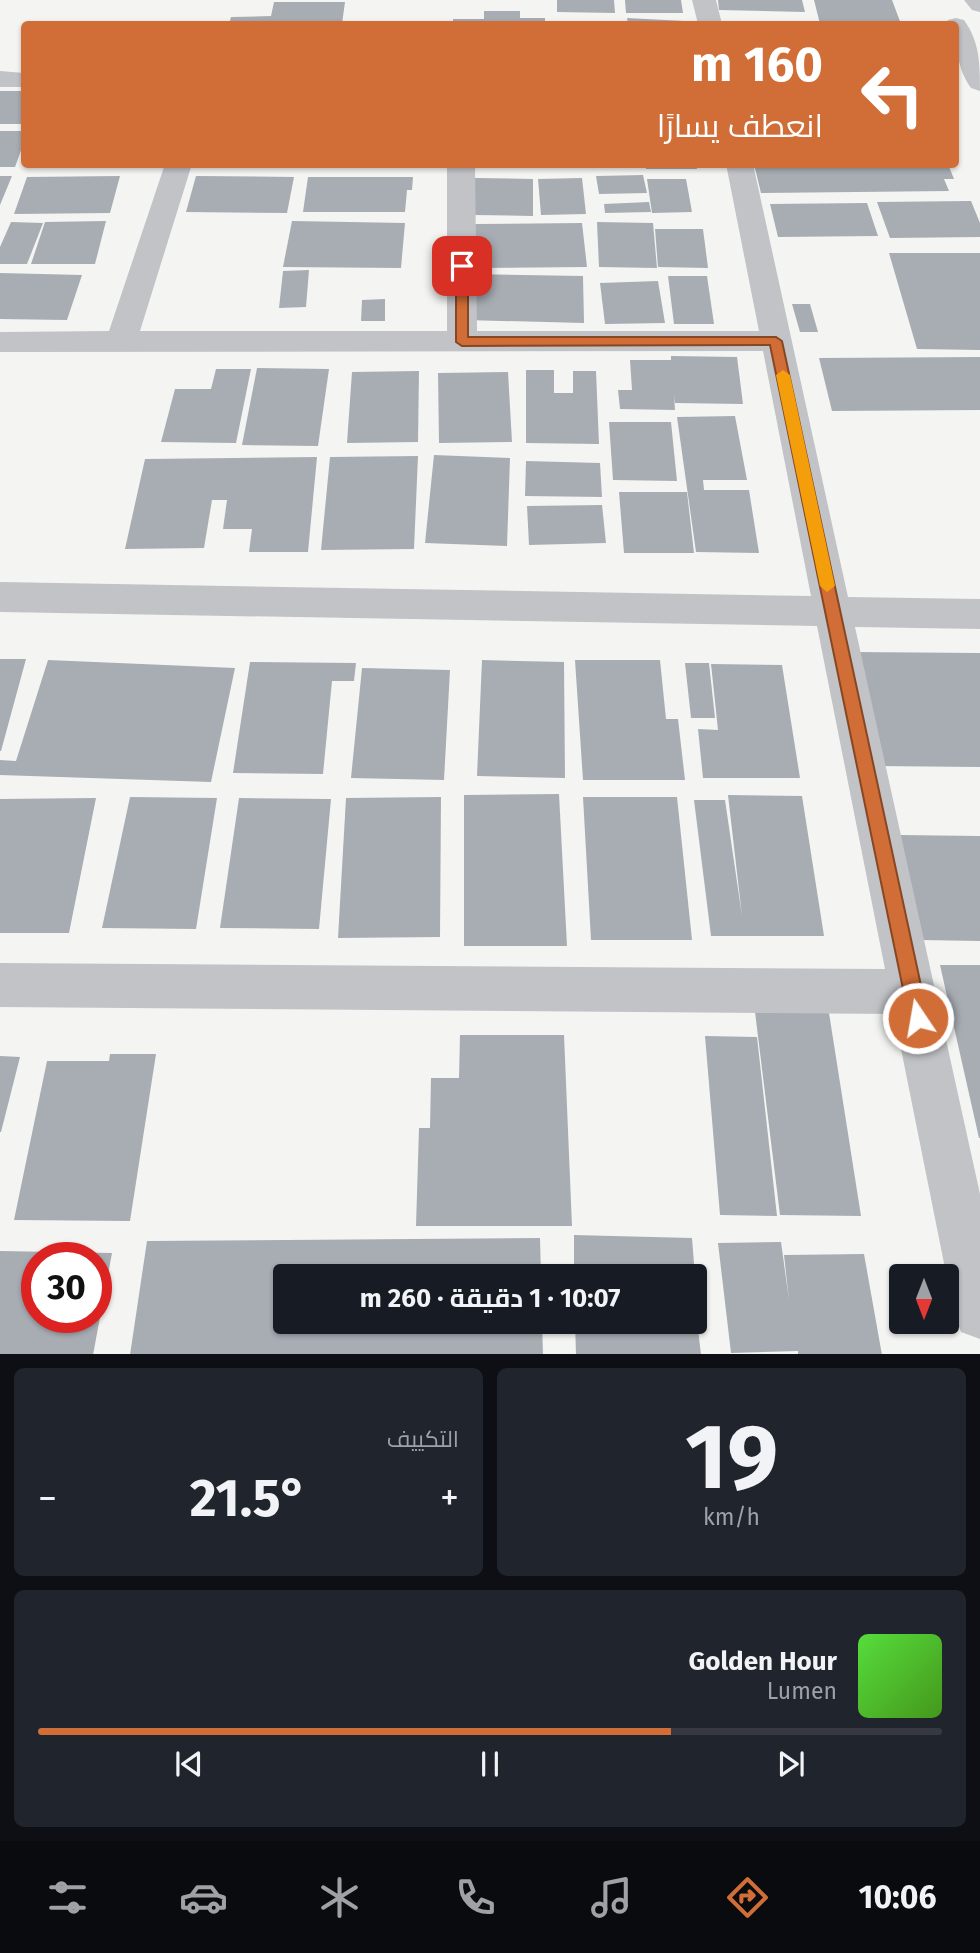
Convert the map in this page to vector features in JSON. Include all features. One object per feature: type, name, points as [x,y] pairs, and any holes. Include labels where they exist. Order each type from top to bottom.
[{"type":"street","points":[[704,0],[709,21]]},
{"type":"street","points":[[945,0],[953,21]]},
{"type":"street","points":[[976,0],[980,5]]},
{"type":"street","points":[[959,34],[980,83]]},
{"type":"street","points":[[0,79],[21,79]]},
{"type":"street","points":[[121,342],[178,168]]},
{"type":"street","points":[[461,168],[462,342]]},
{"type":"street","points":[[740,168],[980,1313]]},
{"type":"street","points":[[0,342],[776,341]]},
{"type":"street","points":[[0,597],[833,614],[980,614]]},
{"type":"street","points":[[0,985],[912,992]]},
{"type":"building","points":[[557,0],[614,0],[615,13],[557,12]]},
{"type":"building","points":[[625,0],[681,0],[683,13],[626,13]]},
{"type":"building","points":[[718,0],[802,0],[805,12],[719,10]]},
{"type":"building","points":[[814,0],[892,0],[900,21],[819,21]]},
{"type":"building","points":[[274,2],[345,2],[342,21],[230,21],[231,17],[271,16]]},
{"type":"building","points":[[484,11],[520,11],[520,18],[545,18],[545,21],[453,21],[484,19]]},
{"type":"building","points":[[627,18],[684,21],[628,21]]},
{"type":"building","points":[[0,91],[21,91],[21,124],[0,124]]},
{"type":"building","points":[[0,131],[21,131],[21,150],[15,167],[0,167]]},
{"type":"building","points":[[646,168],[697,169],[646,169]]},
{"type":"building","points":[[755,168],[950,168],[954,179],[944,179],[949,191],[761,193]]},
{"type":"building","points":[[643,175],[647,193],[599,194],[596,176]]},
{"type":"building","points":[[0,176],[12,176],[0,205]]},
{"type":"building","points":[[120,176],[110,213],[14,214],[27,177]]},
{"type":"building","points":[[196,176],[294,177],[287,213],[186,212]]},
{"type":"building","points":[[308,177],[413,177],[412,190],[407,190],[405,212],[303,212]]},
{"type":"building","points":[[475,178],[533,179],[533,216],[473,215]]},
{"type":"building","points":[[582,178],[586,214],[541,215],[538,179]]},
{"type":"building","points":[[647,179],[686,179],[692,212],[652,213]]},
{"type":"building","points":[[971,201],[980,223],[980,237],[890,238],[877,202]]},
{"type":"building","points":[[649,202],[651,212],[605,213],[604,204]]},
{"type":"building","points":[[867,203],[878,236],[778,237],[770,204]]},
{"type":"building","points":[[106,221],[95,264],[31,264],[45,222]]},
{"type":"building","points":[[292,221],[405,223],[401,268],[283,267]]},
{"type":"building","points":[[11,222],[43,223],[27,264],[0,264],[0,247]]},
{"type":"building","points":[[597,222],[653,223],[657,268],[599,267]]},
{"type":"building","points":[[582,223],[587,267],[476,268],[475,224]]},
{"type":"building","points":[[655,229],[703,229],[708,268],[658,267]]},
{"type":"building","points":[[889,253],[980,253],[980,350],[917,349]]},
{"type":"building","points":[[309,270],[306,307],[279,308],[283,271]]},
{"type":"building","points":[[0,273],[82,275],[67,320],[0,319]]},
{"type":"building","points":[[468,274],[583,276],[584,323],[465,320]]},
{"type":"building","points":[[668,276],[707,276],[714,324],[674,324]]},
{"type":"building","points":[[658,281],[665,323],[605,324],[600,283]]},
{"type":"building","points":[[385,299],[385,321],[361,321],[362,300]]},
{"type":"building","points":[[792,304],[810,304],[818,332],[800,332]]},
{"type":"building","points":[[671,356],[737,357],[743,404],[675,403],[674,395],[675,410],[620,409],[618,390],[632,390],[630,360],[671,360]]},
{"type":"building","points":[[980,357],[980,410],[832,411],[819,358]]},
{"type":"building","points":[[257,368],[329,369],[318,446],[242,445]]},
{"type":"building","points":[[216,369],[251,369],[236,443],[161,442],[175,389],[211,389]]},
{"type":"building","points":[[526,370],[554,370],[554,393],[573,393],[573,371],[596,371],[599,444],[526,443]]},
{"type":"building","points":[[419,371],[418,442],[347,443],[352,372]]},
{"type":"building","points":[[508,372],[512,442],[439,443],[438,373]]},
{"type":"building","points":[[735,416],[747,480],[703,480],[704,490],[749,490],[759,553],[696,552],[677,417]]},
{"type":"building","points":[[609,422],[671,422],[677,481],[613,480]]},
{"type":"building","points":[[434,455],[510,458],[507,546],[425,543]]},
{"type":"building","points":[[418,456],[414,549],[321,550],[330,457]]},
{"type":"building","points":[[317,457],[308,552],[249,552],[252,529],[223,529],[227,500],[212,500],[204,548],[125,549],[145,459]]},
{"type":"building","points":[[526,461],[600,463],[602,497],[525,496]]},
{"type":"building","points":[[619,492],[687,492],[694,553],[624,553]]},
{"type":"building","points":[[602,505],[606,543],[529,545],[527,506]]},
{"type":"building","points":[[851,652],[980,653],[980,767],[873,766]]},
{"type":"building","points":[[0,659],[26,659],[1,751],[0,751]]},
{"type":"building","points":[[48,660],[235,668],[211,782],[0,775],[0,760],[16,761]]},
{"type":"building","points":[[482,660],[564,662],[565,778],[477,776]]},
{"type":"building","points":[[575,660],[660,660],[666,719],[678,719],[685,780],[583,780]]},
{"type":"building","points":[[250,662],[356,663],[354,681],[332,681],[323,774],[233,773]]},
{"type":"building","points":[[685,663],[709,663],[715,718],[691,718]]},
{"type":"building","points":[[711,664],[782,665],[800,778],[703,778],[698,729],[718,730]]},
{"type":"building","points":[[362,668],[450,670],[444,780],[351,778]]},
{"type":"building","points":[[559,794],[567,946],[464,946],[464,795]]},
{"type":"building","points":[[728,795],[802,796],[824,936],[711,936],[694,800],[725,800],[742,916]]},
{"type":"building","points":[[130,797],[217,798],[196,929],[102,928]]},
{"type":"building","points":[[441,797],[440,937],[338,938],[346,798]]},
{"type":"building","points":[[583,797],[677,797],[692,940],[591,940]]},
{"type":"building","points":[[96,798],[69,933],[0,933],[0,799]]},
{"type":"building","points":[[239,798],[331,799],[319,929],[220,928]]},
{"type":"building","points":[[899,835],[980,836],[980,941],[920,940]]},
{"type":"building","points":[[940,965],[980,965],[980,1138],[979,1138]]},
{"type":"building","points":[[755,1012],[829,1013],[861,1216],[780,1215]]},
{"type":"building","points":[[460,1035],[564,1035],[572,1226],[416,1226],[419,1128],[430,1128],[431,1078],[459,1078]]},
{"type":"building","points":[[705,1036],[757,1037],[777,1216],[720,1215]]},
{"type":"building","points":[[110,1054],[156,1054],[130,1221],[14,1220],[47,1061],[109,1061]]},
{"type":"building","points":[[0,1056],[20,1057],[1,1132],[0,1132]]},
{"type":"building","points":[[574,1235],[692,1238],[694,1264],[574,1264]]},
{"type":"building","points":[[540,1238],[541,1264],[273,1264],[273,1334],[542,1334],[543,1354],[130,1354],[147,1241]]},
{"type":"building","points":[[781,1242],[789,1300],[784,1255],[864,1254],[882,1354],[798,1354],[798,1351],[731,1353],[718,1243]]},
{"type":"building","points":[[0,1251],[21,1251],[21,1333],[97,1333],[93,1354],[0,1354]]},
{"type":"building","points":[[575,1334],[699,1334],[701,1354],[576,1354]]},
{"type":"slow traffic","points":[[783,375],[827,586]]},
{"type":"route","points":[[462,266],[462,342],[776,341],[918,1018]]}]
